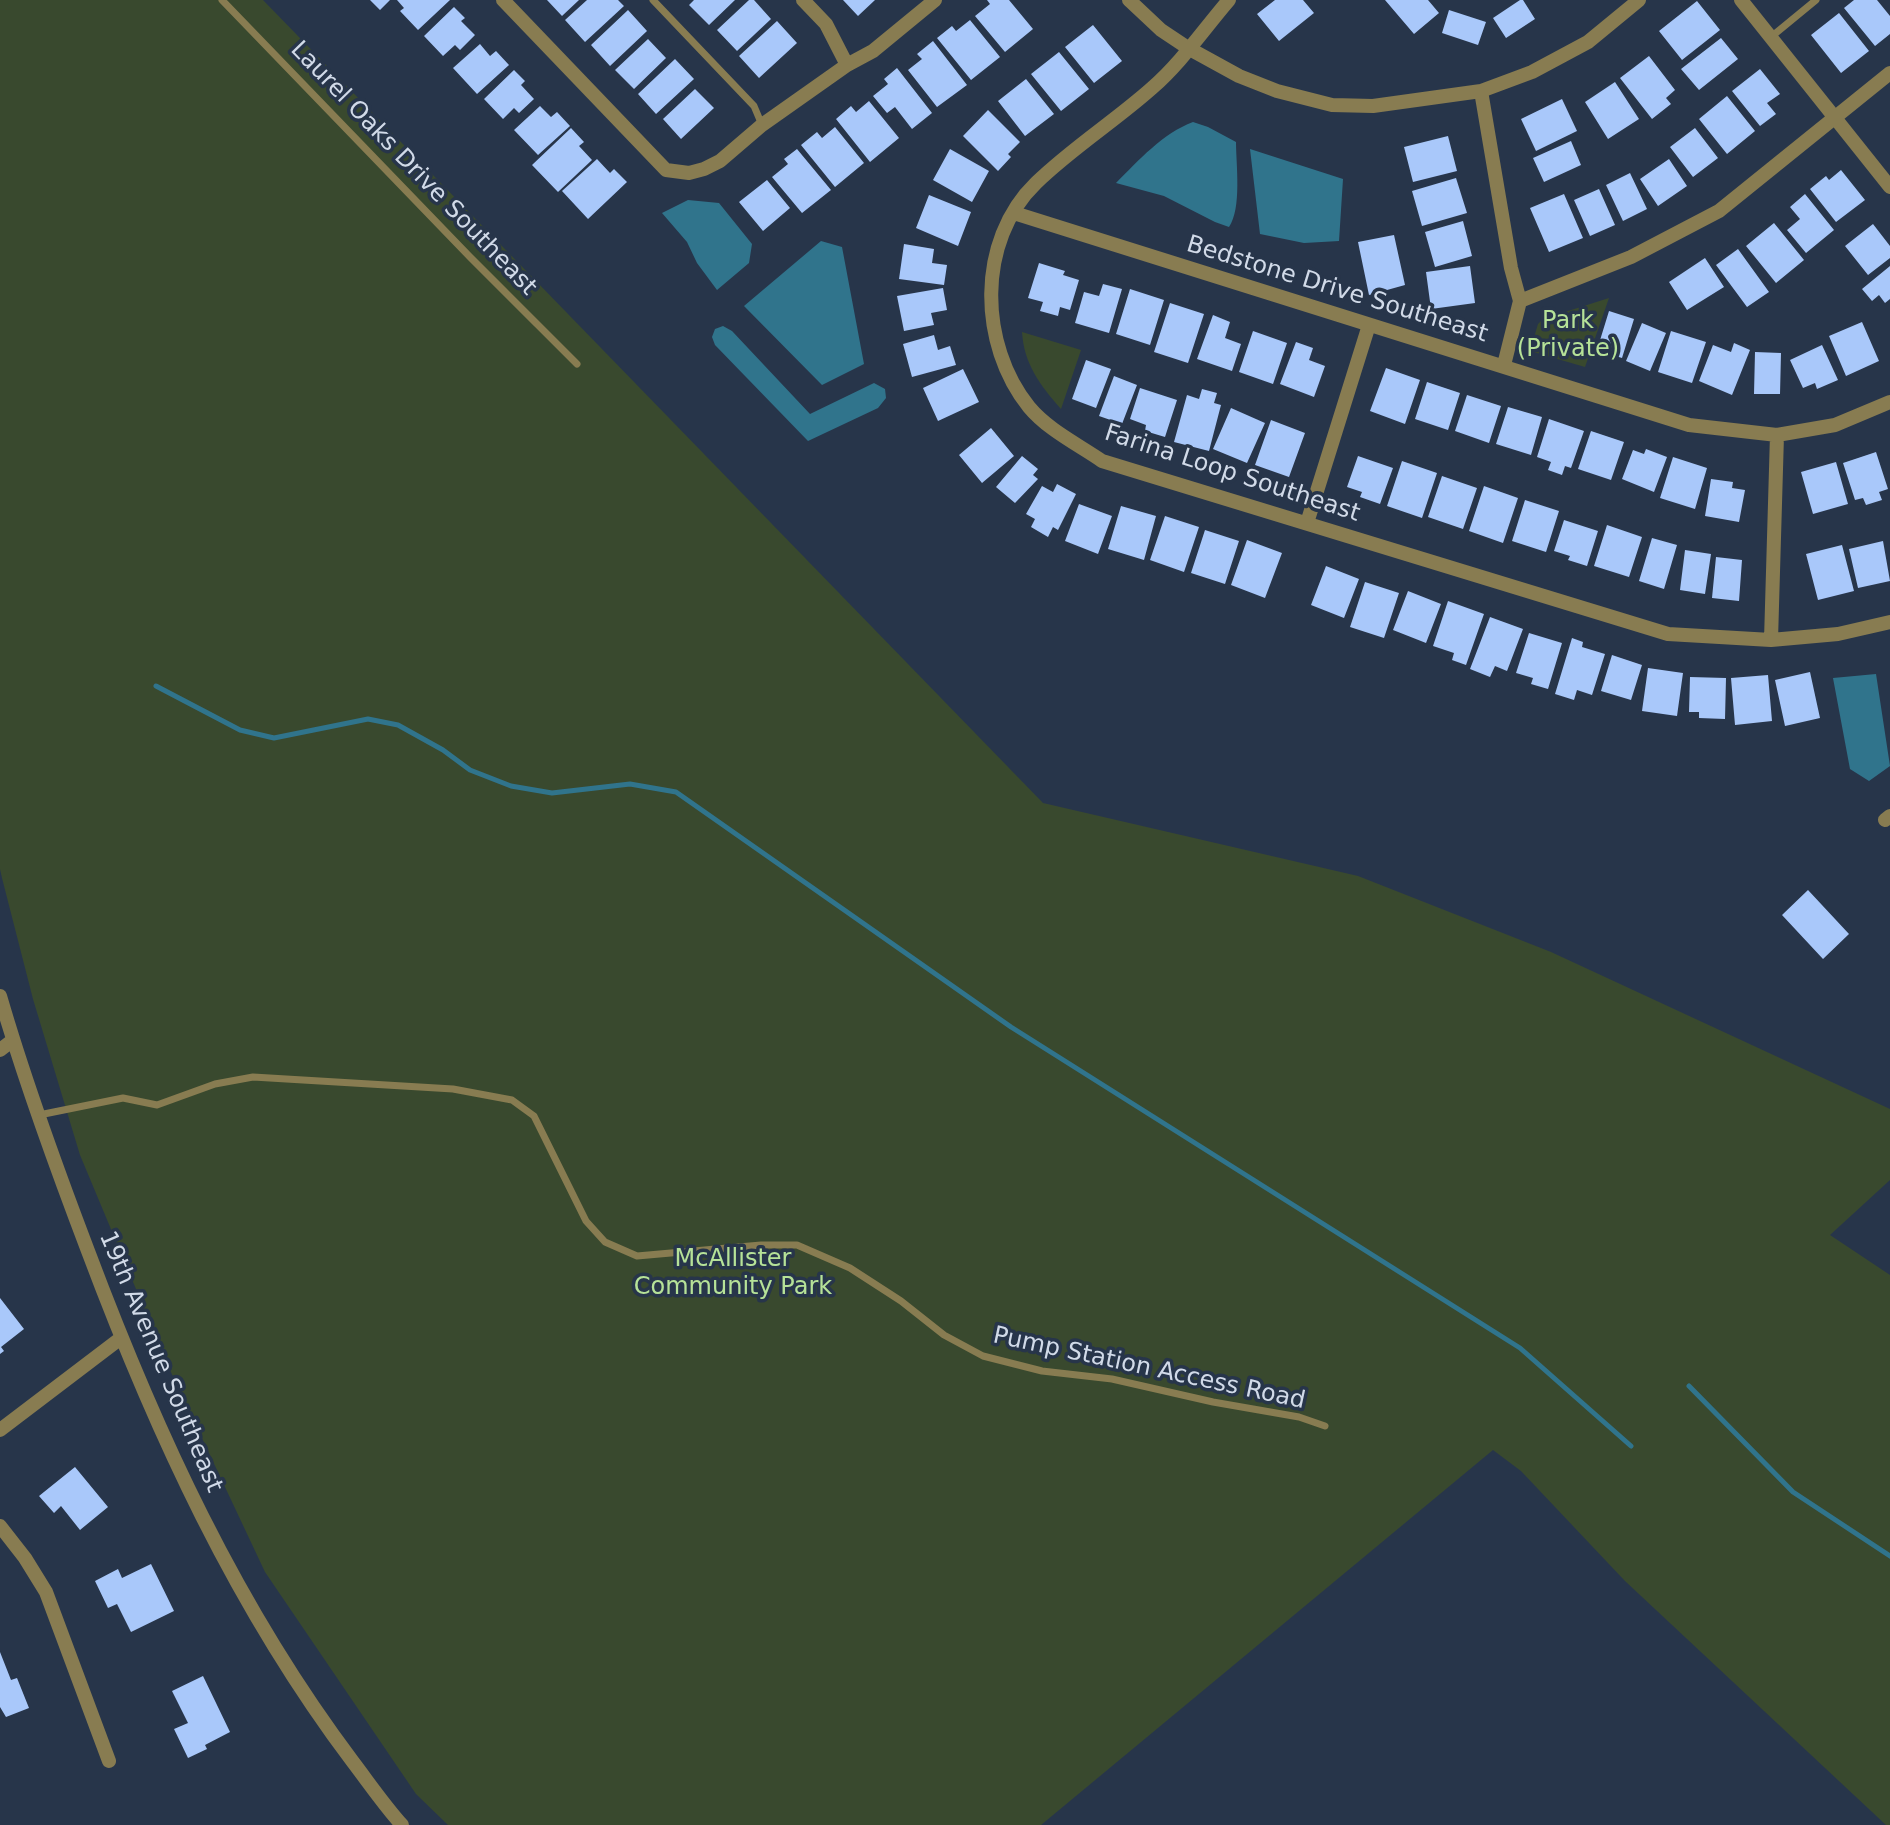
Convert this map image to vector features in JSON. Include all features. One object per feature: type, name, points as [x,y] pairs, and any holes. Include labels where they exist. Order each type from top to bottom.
[{"type":"street","points":[[503,0],[666,170],[689,173],[720,161],[762,125],[847,65],[873,51],[935,0]]},
{"type":"street","points":[[803,0],[826,24],[847,65]]},
{"type":"street","points":[[1129,0],[1161,30],[1239,76],[1277,91],[1332,105],[1373,106],[1480,91],[1532,72],[1588,42],[1639,0]]},
{"type":"street","name":"Farina Loop Southeast","points":[[1229,0],[1153,87],[1035,184],[1014,213],[998,247],[992,279],[991,315],[999,353],[1030,409],[1102,461],[1668,634],[1771,640],[1838,634],[1890,622]]},
{"type":"street","points":[[1741,0],[1890,187]]},
{"type":"street","points":[[1520,300],[1631,257],[1719,211],[1890,73]]},
{"type":"street","points":[[1480,91],[1511,268],[1520,300],[1504,365]]},
{"type":"street","name":"Bedstone Drive Southeast","points":[[1014,213],[1689,425],[1777,435],[1835,425],[1890,402]]},
{"type":"street","points":[[1307,523],[1369,325]]},
{"type":"street","points":[[1771,640],[1777,435]]},
{"type":"street","name":"19th Avenue Southeast","points":[[0,996],[38,1115],[121,1338],[158,1427],[209,1533],[284,1666],[325,1725],[402,1825]]},
{"type":"street","points":[[0,1050],[13,1040]]},
{"type":"street","points":[[0,1430],[121,1338]]},
{"type":"street","points":[[0,1526],[25,1558],[46,1592],[109,1760]]},
{"type":"lane","name":"Laurel Oaks Drive Southeast","points":[[222,0],[577,364]]},
{"type":"lane","points":[[653,0],[754,106],[762,125]]},
{"type":"lane","points":[[1770,37],[1816,0]]},
{"type":"lane","name":"Pump Station Access Road","points":[[38,1115],[123,1098],[157,1105],[215,1084],[253,1077],[453,1089],[512,1100],[534,1116],[586,1221],[605,1242],[637,1256],[761,1245],[797,1245],[850,1268],[901,1301],[944,1335],[983,1356],[1042,1371],[1112,1379],[1213,1402],[1299,1417],[1325,1426]]},
{"type":"green space","name":"McAllister Community Park","points":[[0,0],[263,0],[1043,803],[1358,876],[1551,952],[1890,1109],[1890,1180],[1830,1235],[1890,1275],[1890,1825],[1886,1825],[1625,1581],[1521,1471],[1493,1450],[1041,1825],[448,1825],[416,1794],[265,1572],[169,1368],[80,1155],[33,999],[2,878]]},
{"type":"green space","name":"Park (Private)","points":[[1609,298],[1585,367],[1530,351],[1538,324],[1543,319]]},
{"type":"green space","points":[[1022,332],[1081,350],[1061,409],[1034,374],[1023,344]]},
{"type":"water","points":[[1193,122],[1236,142],[1237,198],[1229,227],[1164,196],[1116,183],[1161,140]]},
{"type":"water","points":[[1250,149],[1343,179],[1339,241],[1304,243],[1260,234]]},
{"type":"water","points":[[688,200],[719,203],[752,244],[749,263],[717,290],[697,263],[687,242],[662,213]]},
{"type":"water","points":[[821,241],[842,247],[864,364],[822,385],[744,306]]},
{"type":"water","points":[[723,326],[732,331],[810,414],[874,383],[885,389],[886,398],[878,408],[808,441],[715,345],[712,337],[715,329]]},
{"type":"water","points":[[1876,674],[1890,766],[1869,781],[1850,769],[1833,678]]},
{"type":"building","points":[[370,0],[390,0],[380,10]]},
{"type":"building","points":[[397,0],[450,0],[418,30],[400,11],[404,8]]},
{"type":"building","points":[[547,0],[579,0],[562,16]]},
{"type":"building","points":[[587,0],[618,0],[624,6],[585,42],[565,20]]},
{"type":"building","points":[[694,0],[735,0],[709,25],[689,5]]},
{"type":"building","points":[[749,0],[754,0],[771,19],[737,51],[717,30]]},
{"type":"building","points":[[843,0],[875,0],[858,16]]},
{"type":"building","points":[[987,0],[1009,0],[1033,29],[1005,52],[975,16],[990,4]]},
{"type":"building","points":[[1275,0],[1303,0],[1314,13],[1279,41],[1257,14]]},
{"type":"building","points":[[1385,0],[1428,0],[1439,13],[1414,34]]},
{"type":"building","points":[[1523,0],[1535,19],[1506,38],[1493,18]]},
{"type":"building","points":[[1854,0],[1877,0],[1890,16],[1890,34],[1875,46],[1844,8]]},
{"type":"building","points":[[1697,1],[1720,30],[1682,60],[1659,31]]},
{"type":"building","points":[[454,7],[465,18],[461,21],[475,35],[460,50],[455,45],[443,56],[424,36]]},
{"type":"building","points":[[628,10],[647,31],[610,66],[591,45]]},
{"type":"building","points":[[1449,10],[1486,22],[1478,45],[1442,33]]},
{"type":"building","points":[[1839,13],[1869,51],[1841,73],[1811,35]]},
{"type":"building","points":[[970,20],[1000,57],[971,80],[937,38],[952,26],[956,31]]},
{"type":"building","points":[[777,21],[797,43],[759,78],[739,56]]},
{"type":"building","points":[[1093,25],[1122,61],[1094,83],[1065,47]]},
{"type":"building","points":[[1721,38],[1738,59],[1699,90],[1681,69]]},
{"type":"building","points":[[648,39],[666,58],[634,89],[615,70]]},
{"type":"building","points":[[933,41],[967,85],[937,107],[908,70],[922,59],[917,54]]},
{"type":"building","points":[[480,44],[490,56],[496,51],[509,65],[477,94],[453,68]]},
{"type":"building","points":[[1059,52],[1089,89],[1061,111],[1031,74]]},
{"type":"building","points":[[1649,56],[1675,90],[1666,98],[1671,104],[1652,119],[1620,78]]},
{"type":"building","points":[[675,59],[694,79],[656,114],[638,94]]},
{"type":"building","points":[[897,68],[932,113],[912,129],[895,107],[887,113],[873,96],[888,84],[884,79]]},
{"type":"building","points":[[1760,69],[1780,94],[1767,103],[1776,114],[1760,126],[1732,91]]},
{"type":"building","points":[[514,70],[525,81],[521,85],[534,99],[519,113],[514,108],[503,119],[484,99]]},
{"type":"building","points":[[1026,79],[1054,114],[1025,136],[998,101]]},
{"type":"building","points":[[1615,82],[1639,119],[1608,139],[1585,102]]},
{"type":"building","points":[[695,89],[714,108],[681,139],[663,119]]},
{"type":"building","points":[[1727,96],[1755,131],[1727,154],[1699,119]]},
{"type":"building","points":[[1562,99],[1577,131],[1536,151],[1521,119]]},
{"type":"building","points":[[869,101],[899,138],[870,162],[836,119],[851,106],[856,112]]},
{"type":"building","points":[[540,106],[551,117],[557,112],[570,126],[538,155],[514,130]]},
{"type":"building","points":[[988,110],[1020,142],[1008,154],[1011,157],[998,171],[963,136]]},
{"type":"building","points":[[835,127],[864,163],[835,187],[801,145],[817,132],[822,138]]},
{"type":"building","points":[[571,128],[584,142],[579,146],[592,160],[558,192],[532,165]]},
{"type":"building","points":[[1695,128],[1718,158],[1693,177],[1670,147]]},
{"type":"building","points":[[1448,136],[1457,171],[1413,182],[1404,147]]},
{"type":"building","points":[[1571,141],[1581,165],[1544,182],[1533,158]]},
{"type":"building","points":[[797,149],[831,190],[802,213],[772,177],[788,164],[784,159]]},
{"type":"building","points":[[950,149],[989,171],[972,202],[933,180]]},
{"type":"building","points":[[597,159],[610,173],[614,169],[627,182],[588,219],[562,191]]},
{"type":"building","points":[[1669,159],[1687,186],[1658,206],[1640,179]]},
{"type":"building","points":[[1841,170],[1865,200],[1836,222],[1810,189],[1826,176],[1829,180]]},
{"type":"building","points":[[1630,173],[1647,209],[1623,221],[1606,185]]},
{"type":"building","points":[[1456,178],[1467,213],[1422,226],[1412,191]]},
{"type":"building","points":[[767,180],[790,208],[763,231],[739,202]]},
{"type":"building","points":[[1599,189],[1615,225],[1590,236],[1574,200]]},
{"type":"building","points":[[1564,194],[1583,238],[1549,252],[1530,208]]},
{"type":"building","points":[[1805,194],[1834,230],[1806,253],[1787,230],[1800,219],[1790,207]]},
{"type":"building","points":[[929,195],[971,212],[958,246],[916,228]]},
{"type":"building","points":[[1463,221],[1472,256],[1435,267],[1425,232]]},
{"type":"building","points":[[1774,223],[1804,260],[1776,283],[1746,246]]},
{"type":"building","points":[[1873,224],[1890,246],[1890,258],[1868,275],[1845,246]]},
{"type":"building","points":[[1394,235],[1405,285],[1369,295],[1358,242]]},
{"type":"building","points":[[904,244],[934,249],[932,263],[947,265],[944,285],[899,279]]},
{"type":"building","points":[[1738,249],[1769,292],[1747,307],[1716,265]]},
{"type":"building","points":[[1705,258],[1724,287],[1687,310],[1669,282]]},
{"type":"building","points":[[1039,263],[1065,271],[1063,275],[1079,280],[1070,310],[1060,307],[1058,316],[1040,311],[1043,302],[1028,298]]},
{"type":"building","points":[[1470,266],[1475,303],[1431,309],[1426,272]]},
{"type":"building","points":[[1890,266],[1890,299],[1885,303],[1879,295],[1872,301],[1862,289]]},
{"type":"building","points":[[1103,284],[1122,289],[1109,333],[1075,323],[1084,292],[1099,296]]},
{"type":"building","points":[[943,288],[947,310],[931,313],[934,325],[904,331],[897,296]]},
{"type":"building","points":[[1130,289],[1164,300],[1150,345],[1116,334]]},
{"type":"building","points":[[1170,303],[1204,314],[1188,363],[1154,352]]},
{"type":"building","points":[[1609,311],[1634,319],[1622,358],[1597,350]]},
{"type":"building","points":[[1213,315],[1230,322],[1225,338],[1241,344],[1232,371],[1197,359]]},
{"type":"building","points":[[1862,322],[1879,361],[1846,376],[1829,336]]},
{"type":"building","points":[[1642,323],[1666,333],[1650,371],[1626,361]]},
{"type":"building","points":[[1253,331],[1287,343],[1273,384],[1239,372]]},
{"type":"building","points":[[1671,331],[1706,342],[1692,383],[1658,372]]},
{"type":"building","points":[[934,335],[938,350],[950,346],[956,365],[912,377],[903,344]]},
{"type":"building","points":[[1296,342],[1313,348],[1309,360],[1325,366],[1314,397],[1280,384]]},
{"type":"building","points":[[1734,343],[1750,350],[1732,395],[1699,381],[1713,345],[1731,352]]},
{"type":"building","points":[[1822,345],[1838,380],[1817,389],[1815,383],[1803,388],[1790,360]]},
{"type":"building","points":[[1755,352],[1781,353],[1780,394],[1754,394]]},
{"type":"building","points":[[1086,360],[1111,369],[1096,408],[1072,399]]},
{"type":"building","points":[[1386,368],[1420,380],[1405,424],[1370,411]]},
{"type":"building","points":[[963,369],[979,402],[938,421],[923,388]]},
{"type":"building","points":[[1114,376],[1137,385],[1122,424],[1099,416]]},
{"type":"building","points":[[1427,382],[1460,393],[1448,430],[1415,419]]},
{"type":"building","points":[[1140,388],[1177,400],[1165,437],[1145,431],[1146,425],[1130,419]]},
{"type":"building","points":[[1202,389],[1217,393],[1214,403],[1221,405],[1209,451],[1174,442],[1187,395],[1199,399]]},
{"type":"building","points":[[1467,395],[1501,406],[1489,443],[1455,431]]},
{"type":"building","points":[[1508,407],[1542,417],[1531,455],[1496,444]]},
{"type":"building","points":[[1231,408],[1265,423],[1247,463],[1213,449]]},
{"type":"building","points":[[1549,419],[1584,431],[1571,468],[1565,466],[1562,475],[1548,470],[1551,462],[1537,457]]},
{"type":"building","points":[[1271,420],[1305,433],[1289,477],[1255,465]]},
{"type":"building","points":[[991,428],[1014,456],[982,483],[959,455]]},
{"type":"building","points":[[1591,431],[1624,442],[1611,480],[1578,469]]},
{"type":"building","points":[[1646,449],[1667,457],[1654,492],[1622,479],[1633,450],[1644,454]]},
{"type":"building","points":[[1876,452],[1888,489],[1879,492],[1882,500],[1866,505],[1863,498],[1855,500],[1843,463]]},
{"type":"building","points":[[1022,456],[1038,469],[1033,475],[1038,479],[1015,503],[996,487]]},
{"type":"building","points":[[1358,456],[1393,468],[1380,504],[1360,497],[1362,492],[1347,487]]},
{"type":"building","points":[[1673,457],[1707,468],[1695,509],[1660,498]]},
{"type":"building","points":[[1402,461],[1437,473],[1422,518],[1387,506]]},
{"type":"building","points":[[1836,462],[1848,504],[1813,514],[1801,472]]},
{"type":"building","points":[[1442,476],[1477,488],[1463,529],[1428,517]]},
{"type":"building","points":[[1711,479],[1733,482],[1732,488],[1745,490],[1739,522],[1705,516]]},
{"type":"building","points":[[1057,484],[1076,494],[1058,530],[1053,527],[1048,537],[1031,527],[1035,519],[1026,514],[1042,486],[1053,492]]},
{"type":"building","points":[[1484,486],[1518,498],[1503,543],[1469,531]]},
{"type":"building","points":[[1525,500],[1559,511],[1546,552],[1512,541]]},
{"type":"building","points":[[1079,504],[1112,516],[1098,554],[1065,541]]},
{"type":"building","points":[[1121,506],[1156,516],[1144,560],[1108,549]]},
{"type":"building","points":[[1165,516],[1199,527],[1184,572],[1150,560]]},
{"type":"building","points":[[1564,520],[1598,531],[1587,566],[1568,560],[1570,556],[1554,551]]},
{"type":"building","points":[[1607,525],[1642,537],[1629,577],[1594,566]]},
{"type":"building","points":[[1205,530],[1239,541],[1225,584],[1191,573]]},
{"type":"building","points":[[1652,538],[1677,545],[1664,589],[1639,581]]},
{"type":"building","points":[[1247,540],[1282,553],[1265,598],[1231,585]]},
{"type":"building","points":[[1883,541],[1890,581],[1858,588],[1849,549]]},
{"type":"building","points":[[1842,545],[1854,591],[1818,600],[1806,554]]},
{"type":"building","points":[[1685,550],[1711,554],[1705,594],[1680,590]]},
{"type":"building","points":[[1716,557],[1742,560],[1739,601],[1712,598]]},
{"type":"building","points":[[1326,566],[1359,579],[1344,618],[1311,605]]},
{"type":"building","points":[[1365,582],[1399,593],[1384,638],[1350,627]]},
{"type":"building","points":[[1408,591],[1441,604],[1426,643],[1393,630]]},
{"type":"building","points":[[1448,601],[1484,614],[1466,665],[1452,660],[1454,653],[1433,646]]},
{"type":"building","points":[[1490,617],[1523,629],[1507,671],[1495,666],[1490,677],[1470,669]]},
{"type":"building","points":[[1529,633],[1562,643],[1548,689],[1531,684],[1533,678],[1516,673]]},
{"type":"building","points":[[1572,638],[1583,642],[1582,647],[1605,654],[1592,695],[1577,690],[1574,700],[1555,694]]},
{"type":"building","points":[[1612,655],[1642,665],[1631,700],[1601,691]]},
{"type":"building","points":[[1648,668],[1683,673],[1677,716],[1642,711]]},
{"type":"building","points":[[1810,672],[1820,718],[1785,726],[1775,680]]},
{"type":"building","points":[[1768,675],[1772,721],[1735,725],[1731,678]]},
{"type":"building","points":[[1690,677],[1726,678],[1725,719],[1699,718],[1699,712],[1689,712]]},
{"type":"building","points":[[1808,890],[1849,934],[1823,959],[1782,915]]},
{"type":"building","points":[[0,1298],[24,1329],[1,1347],[4,1351],[0,1354]]},
{"type":"building","points":[[75,1467],[108,1507],[80,1530],[61,1506],[54,1513],[39,1496]]},
{"type":"building","points":[[151,1564],[174,1611],[131,1632],[117,1604],[108,1608],[95,1581],[118,1569],[122,1578]]},
{"type":"building","points":[[0,1652],[11,1680],[17,1678],[29,1708],[6,1717],[0,1707]]},
{"type":"building","points":[[203,1676],[230,1732],[205,1745],[207,1749],[188,1758],[174,1729],[188,1723],[172,1691]]},
{"type":"waterway","points":[[156,686],[240,730],[274,738],[368,719],[398,725],[443,750],[470,770],[511,786],[552,793],[630,784],[676,792],[1011,1027],[1520,1348],[1631,1446]]},
{"type":"waterway","points":[[1689,1386],[1793,1492],[1890,1556]]}]
